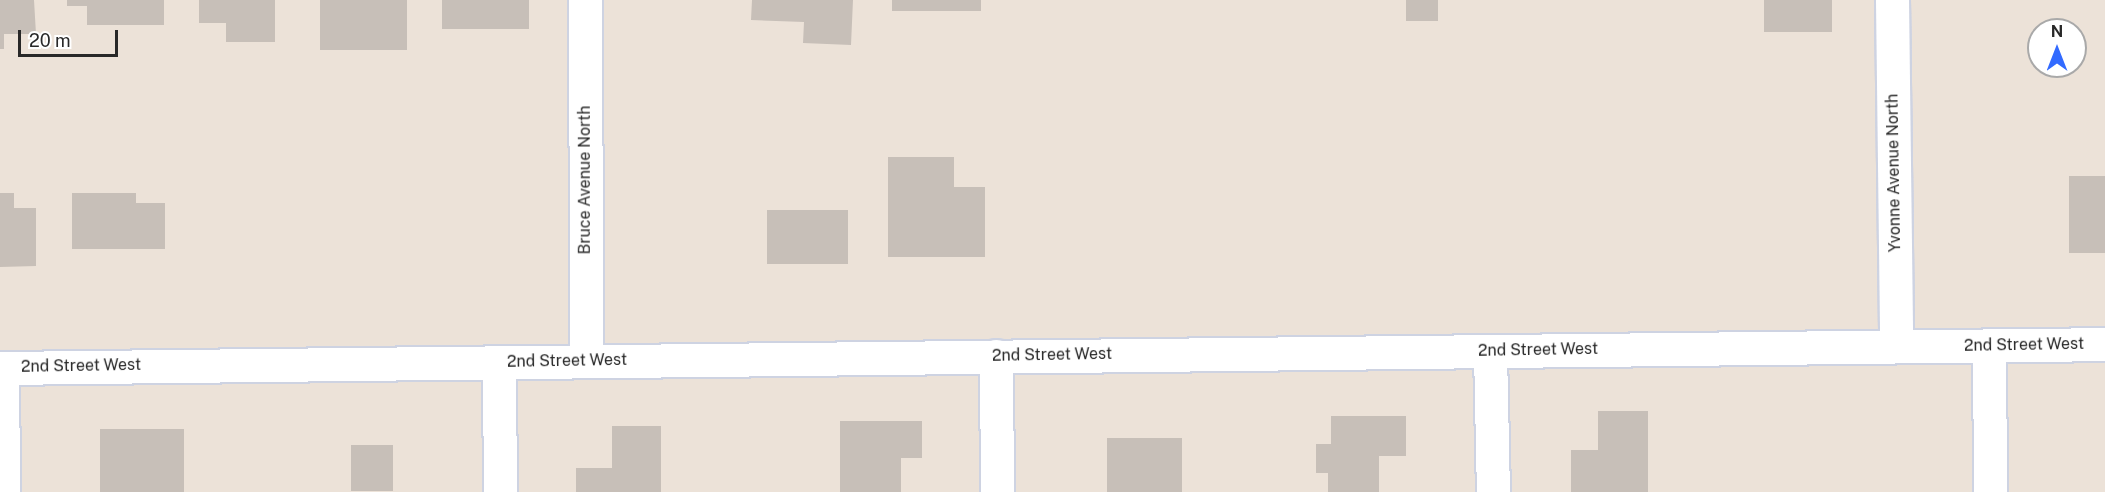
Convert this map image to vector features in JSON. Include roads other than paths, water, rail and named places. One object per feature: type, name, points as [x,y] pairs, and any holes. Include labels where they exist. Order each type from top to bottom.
[{"type":"street","name":"Bruce Avenue North","points":[[585,0],[586,361]]},
{"type":"street","name":"Yvonne Avenue North","points":[[1892,0],[1896,346]]},
{"type":"street","name":"2nd Street West","points":[[1,368],[2105,344]]},
{"type":"street","points":[[1989,345],[1990,492]]},
{"type":"street","points":[[1490,351],[1493,492]]},
{"type":"street","points":[[996,356],[997,492]]},
{"type":"street","points":[[499,362],[500,492]]},
{"type":"street","points":[[1,368],[3,492]]}]
